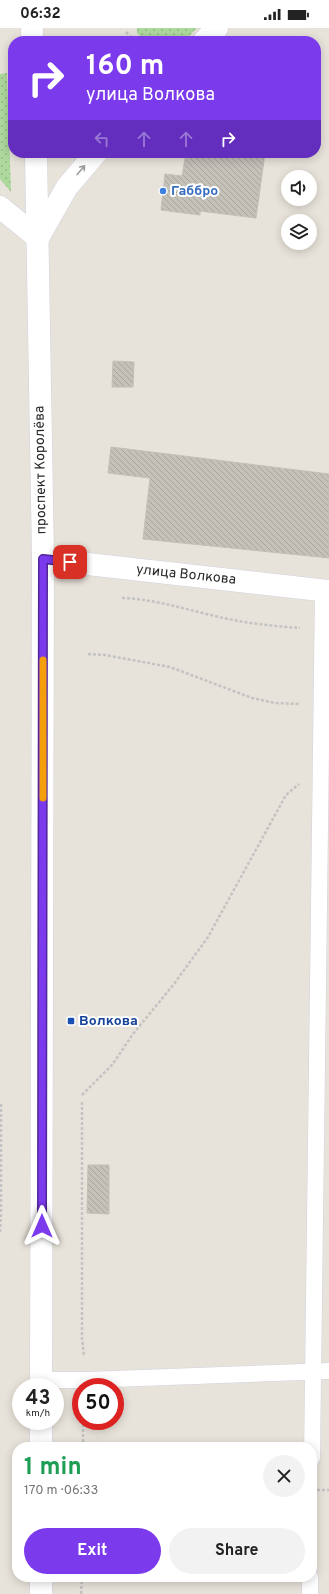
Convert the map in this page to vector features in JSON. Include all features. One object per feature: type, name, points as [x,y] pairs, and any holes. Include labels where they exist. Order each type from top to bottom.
[{"type":"main road","points":[[209,36],[218,28]]},
{"type":"main road","name":"проспект Королёва","points":[[36,158],[43,559],[41,1378]]},
{"type":"main road","points":[[0,207],[38,238],[67,187],[92,158]]},
{"type":"main road","name":"улица Волкова","points":[[43,559],[326,590]]},
{"type":"main road","points":[[41,1430],[41,1442]]},
{"type":"main road","points":[[41,1582],[41,1594]]},
{"type":"lane","points":[[314,1442],[321,1372],[324,756],[322,705],[322,628],[326,590]]},
{"type":"lane","points":[[124,1379],[321,1372]]},
{"type":"lane","points":[[310,1582],[310,1594]]},
{"type":"path","points":[[126,32],[130,36]]},
{"type":"path","points":[[122,598],[142,599],[217,617],[281,627],[322,628]]},
{"type":"path","points":[[88,654],[105,655],[170,667],[252,698],[275,703],[322,705]]},
{"type":"path","points":[[82,1095],[112,1065],[133,1034],[174,984],[208,937],[286,795],[324,756]]},
{"type":"path","points":[[82,1102],[82,1338],[87,1378]]},
{"type":"path","points":[[0,1232],[2,1214],[1,1104]]},
{"type":"path","points":[[83,1430],[83,1442]]},
{"type":"path","points":[[317,1490],[329,1490]]},
{"type":"path","points":[[82,1582],[82,1594]]},
{"type":"green space","points":[[137,28],[197,28],[189,36],[140,36],[137,33]]},
{"type":"green space","points":[[7,73],[8,158],[10,158],[11,192],[0,179],[0,74]]},
{"type":"building","points":[[185,158],[264,158],[256,218],[200,211],[200,215],[161,210],[165,174],[182,176]]},
{"type":"building","points":[[113,361],[134,362],[133,387],[112,387]]},
{"type":"building","points":[[111,447],[329,474],[329,558],[143,539],[150,478],[108,473]]},
{"type":"building","points":[[88,1165],[109,1165],[109,1214],[87,1213]]},
{"type":"slow traffic","points":[[43,660],[43,798]]},
{"type":"place","name":"Габбро","points":[[163,191]]},
{"type":"place","name":"Волкова","points":[[71,1021]]},
{"type":"route","points":[[42,1226],[43,559],[70,562]]}]
